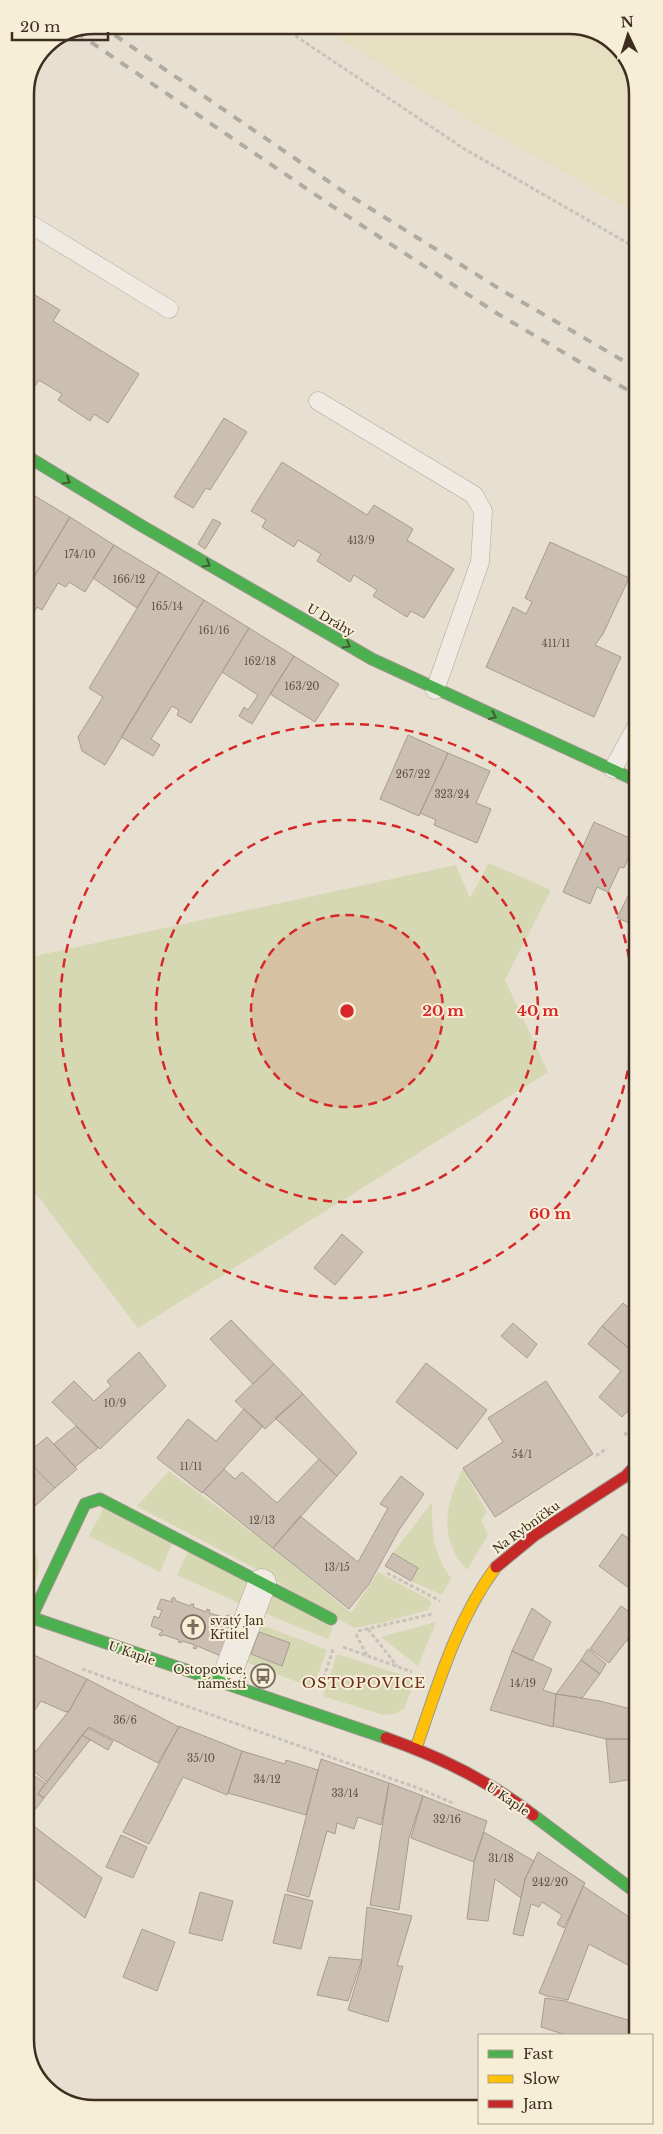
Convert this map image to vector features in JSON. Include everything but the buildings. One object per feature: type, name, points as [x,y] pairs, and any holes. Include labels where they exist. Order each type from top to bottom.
[{"type":"street","name":"U Dráhy","points":[[34,461],[363,654],[435,690],[629,778]]},
{"type":"street","name":"Na Rybníčku","points":[[416,1748],[454,1639],[476,1593],[496,1566],[535,1535],[629,1473]]},
{"type":"street","name":"U Kaple","points":[[34,1607],[85,1504],[91,1500],[100,1499],[330,1620]]},
{"type":"street","points":[[230,1667],[262,1583]]},
{"type":"street","name":"U Kaple","points":[[34,1619],[416,1748],[460,1768],[511,1798],[601,1870],[629,1888]]},
{"type":"lane","points":[[34,226],[169,309]]},
{"type":"lane","points":[[318,401],[474,495],[484,511],[480,562],[435,690]]},
{"type":"lane","points":[[613,770],[629,740]]},
{"type":"path","points":[[292,34],[463,148],[629,244]]},
{"type":"path","points":[[387,1573],[442,1602]]},
{"type":"path","points":[[367,1656],[354,1632],[438,1612]]},
{"type":"path","points":[[321,1687],[340,1625],[330,1620]]},
{"type":"path","points":[[368,1629],[398,1667]]},
{"type":"path","points":[[78,1668],[418,1788],[463,1807]]},
{"type":"shaded area","points":[[334,34],[574,34],[592,38],[603,44],[603,60],[619,60],[625,71],[629,86],[629,209],[473,122]]},
{"type":"green space","points":[[489,863],[551,890],[505,980],[548,1072],[138,1328],[34,1192],[34,956],[456,865],[470,898]]},
{"type":"green space","points":[[463,1468],[487,1512],[481,1520],[488,1535],[467,1570],[451,1545],[447,1520],[452,1494]]},
{"type":"green space","points":[[169,1471],[273,1548],[351,1613],[378,1572],[430,1600],[431,1604],[427,1610],[386,1622],[354,1628],[254,1568],[137,1506]]},
{"type":"green space","points":[[107,1502],[174,1539],[160,1572],[89,1536]]},
{"type":"green space","points":[[432,1502],[434,1542],[440,1559],[451,1578],[442,1595],[411,1581],[418,1568],[393,1553]]},
{"type":"green space","points":[[190,1547],[250,1581],[241,1604],[177,1575]]},
{"type":"green space","points":[[34,1551],[38,1560],[37,1576],[34,1584]]},
{"type":"green space","points":[[266,1590],[333,1628],[328,1639],[257,1610]]},
{"type":"green space","points":[[254,1622],[327,1650],[313,1688],[241,1660]]},
{"type":"green space","points":[[436,1622],[418,1666],[381,1637]]},
{"type":"green space","points":[[337,1654],[415,1679],[404,1709],[395,1714],[383,1715],[323,1696]]},
{"type":"railway","points":[[113,34],[344,192],[503,291],[629,364]]},
{"type":"railway","points":[[81,35],[335,208],[498,314],[629,391]]},
{"type":"traffic: fast","points":[[34,460],[142,526],[372,659],[629,777]]},
{"type":"traffic: fast","points":[[34,1612],[85,1504],[100,1499],[331,1619]]},
{"type":"traffic: fast","points":[[34,1618],[386,1738]]},
{"type":"traffic: fast","points":[[533,1815],[629,1887]]},
{"type":"traffic: slow","points":[[416,1748],[440,1677],[459,1631],[482,1588],[496,1567]]},
{"type":"traffic: jam","points":[[496,1567],[535,1535],[629,1473]]},
{"type":"traffic: jam","points":[[386,1738],[462,1770],[499,1791],[533,1815]]},
{"type":"place","name":"svatý Jan Křtitel","points":[[193,1627]]},
{"type":"place","name":"Ostopovice, náměstí","points":[[263,1676]]},
{"type":"district","name":"OSTOPOVICE","points":[[364,1682]]}]
